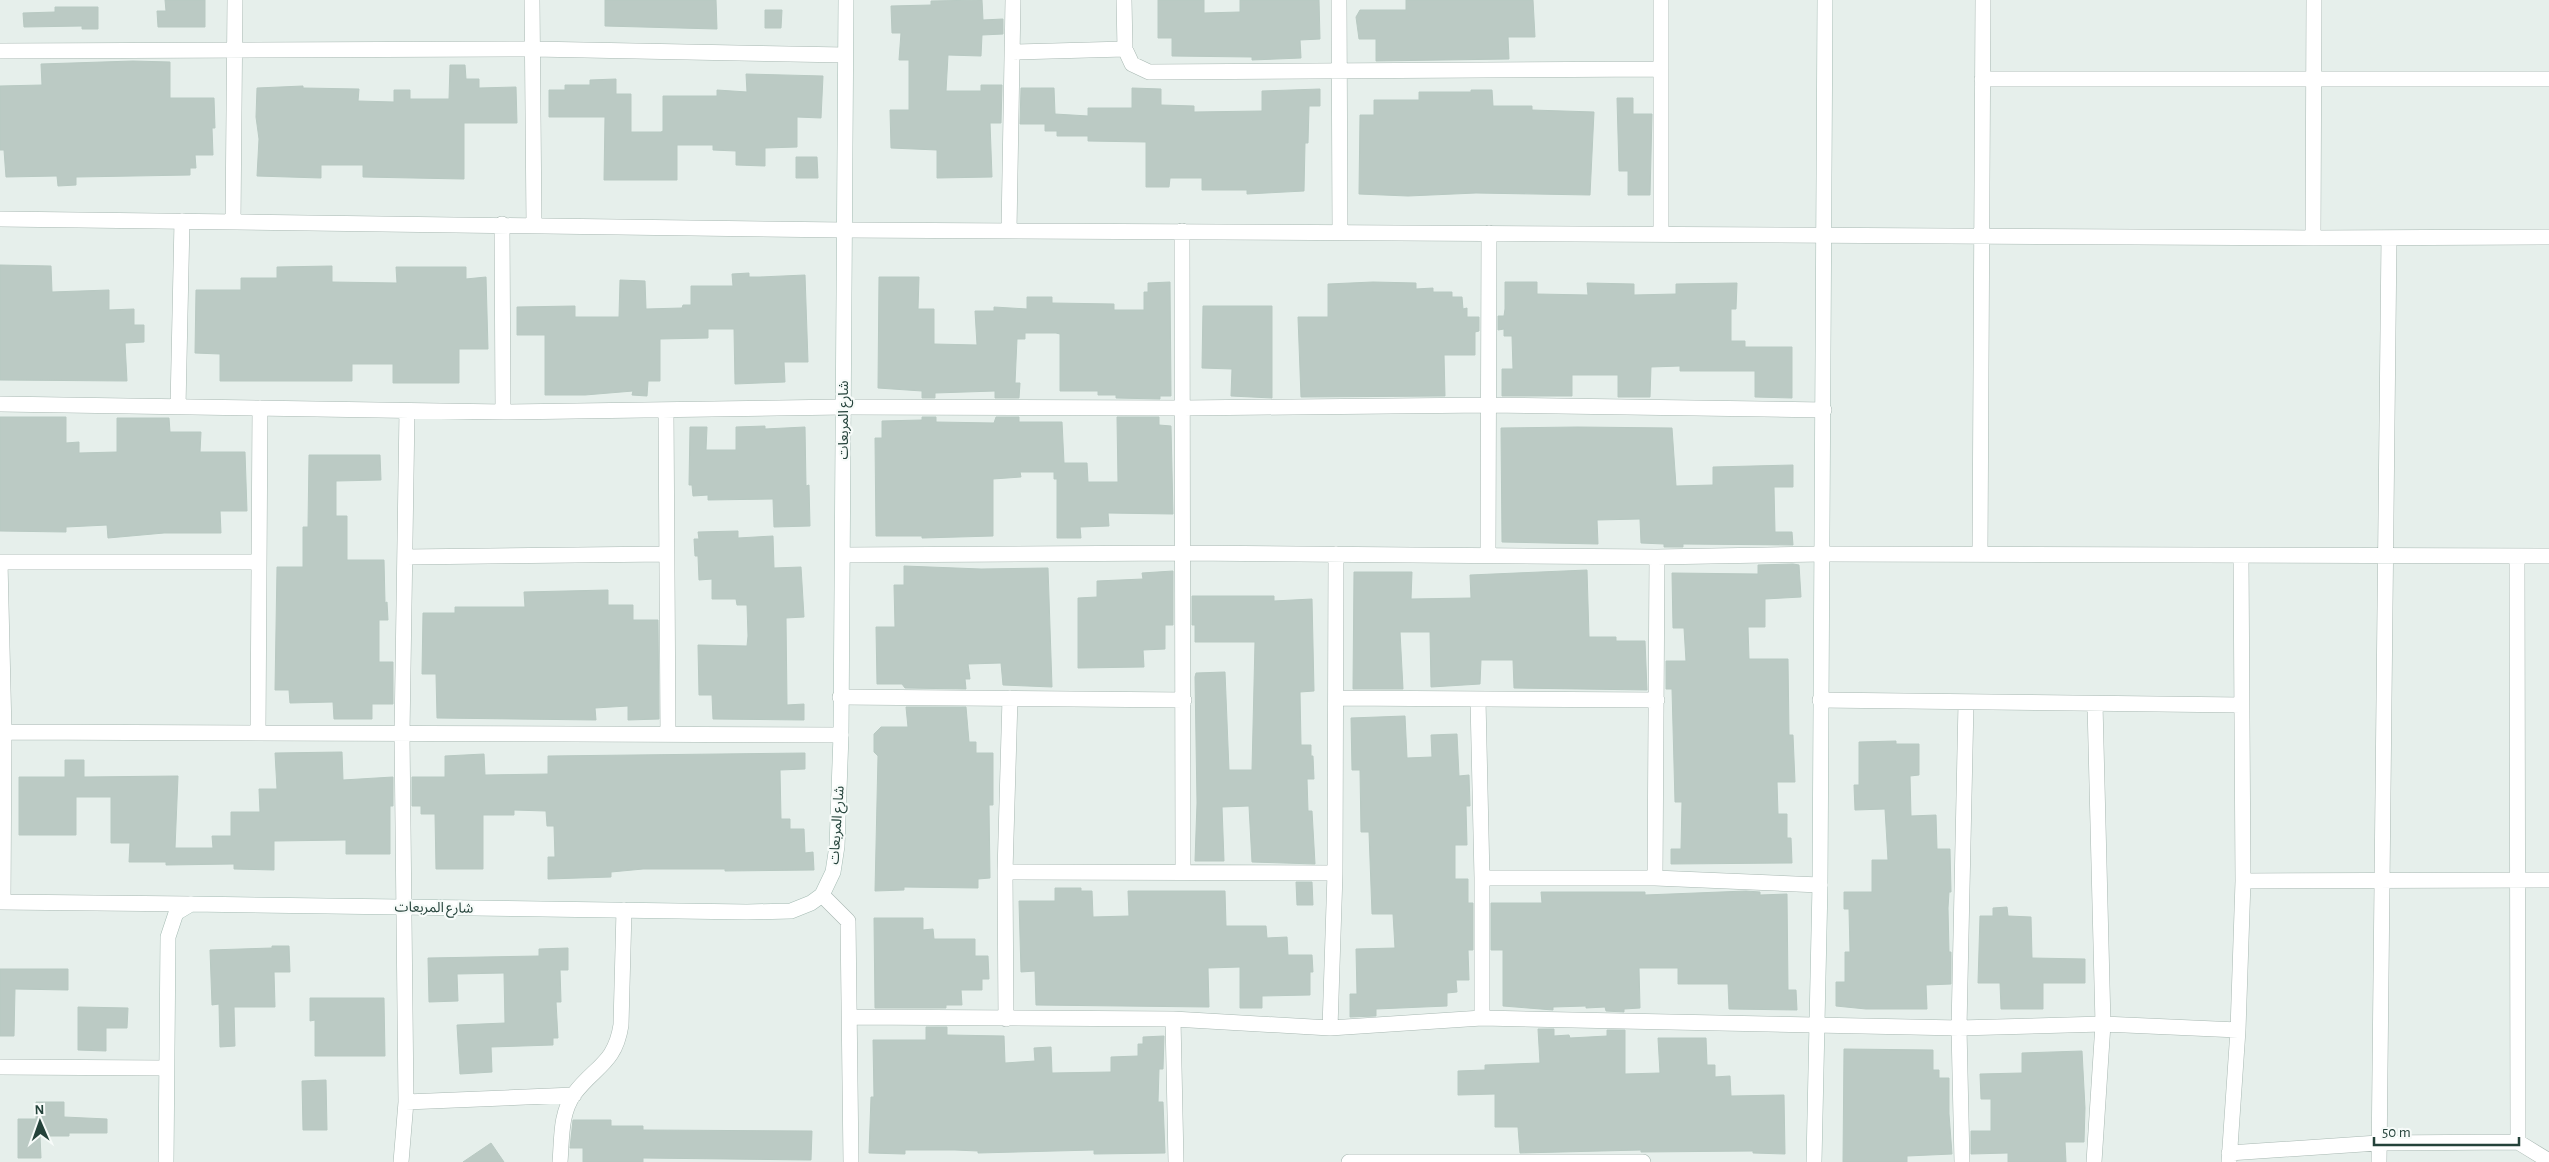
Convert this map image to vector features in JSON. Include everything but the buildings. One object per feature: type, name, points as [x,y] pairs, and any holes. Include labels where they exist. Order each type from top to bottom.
[{"type":"street","points":[[234,222],[235,0]]},
{"type":"street","points":[[532,0],[534,49],[534,224]]},
{"type":"street","name":"شارع المربعات","points":[[1,902],[791,911],[811,903],[822,895],[833,872],[837,846],[841,735],[846,0]]},
{"type":"street","points":[[1009,230],[1014,0]]},
{"type":"street","points":[[1124,0],[1125,50],[1132,64],[1149,72],[1661,69]]},
{"type":"street","points":[[1339,0],[1338,152],[1340,232]]},
{"type":"street","points":[[1661,0],[1661,233]]},
{"type":"street","points":[[1814,1162],[1820,885],[1825,0]]},
{"type":"street","points":[[1980,554],[1983,0]]},
{"type":"street","points":[[2314,0],[2314,238]]},
{"type":"street","points":[[0,51],[534,49],[845,55]]},
{"type":"street","points":[[1013,52],[1125,50]]},
{"type":"street","points":[[1982,79],[2549,80]]},
{"type":"street","points":[[0,219],[534,224],[844,230],[1983,234],[2314,238],[2549,237]]},
{"type":"street","points":[[178,407],[182,221]]},
{"type":"street","points":[[502,224],[503,412]]},
{"type":"street","points":[[1182,232],[1183,872]]},
{"type":"street","points":[[1488,554],[1489,233]]},
{"type":"street","points":[[2379,1162],[2384,557],[2389,238]]},
{"type":"street","points":[[0,404],[503,412],[843,407],[1183,408],[1488,406],[1824,410]]},
{"type":"street","points":[[258,733],[260,408]]},
{"type":"street","points":[[666,410],[668,734]]},
{"type":"street","points":[[402,1162],[406,1102],[402,734],[407,411]]},
{"type":"street","points":[[406,556],[667,554]]},
{"type":"street","points":[[1330,1028],[1335,873],[1336,554]]},
{"type":"street","points":[[843,555],[1488,554],[1657,557],[1980,554],[2241,557],[2549,556]]},
{"type":"street","points":[[2517,556],[2518,1142]]},
{"type":"street","points":[[1655,878],[1657,557]]},
{"type":"street","points":[[2241,557],[2243,881],[2238,1030],[2229,1158],[2378,1143],[2518,1142],[2549,1161]]},
{"type":"street","points":[[1,902],[4,732],[0,562],[259,562]]},
{"type":"street","points":[[840,697],[1184,700]]},
{"type":"street","points":[[1006,1019],[1005,872],[1010,698]]},
{"type":"street","points":[[1337,698],[1657,700]]},
{"type":"street","points":[[1478,700],[1482,878],[1482,1018]]},
{"type":"street","points":[[1820,700],[2241,705]]},
{"type":"street","points":[[1962,1162],[1959,1028],[1966,703]]},
{"type":"street","points":[[2094,1162],[2103,1024],[2095,704]]},
{"type":"street","points":[[4,732],[841,735]]},
{"type":"street","points":[[1005,872],[1335,873]]},
{"type":"street","points":[[1482,878],[1655,878],[1820,885]]},
{"type":"street","points":[[2243,881],[2549,880]]},
{"type":"street","points":[[822,895],[848,921],[851,1017],[851,1162]]},
{"type":"street","points":[[166,1162],[165,1068],[168,937],[176,913],[191,904]]},
{"type":"street","points":[[560,1162],[563,1120],[574,1095],[608,1060],[618,1043],[621,1025],[624,910]]},
{"type":"street","points":[[851,1017],[1173,1019],[1330,1028],[1482,1018],[1959,1028],[2103,1024],[2238,1030]]},
{"type":"street","points":[[1173,1019],[1176,1162]]},
{"type":"street","points":[[0,1067],[165,1068]]},
{"type":"street","points":[[406,1102],[574,1095]]},
{"type":"street","points":[[1349,1162],[1643,1162]]}]
